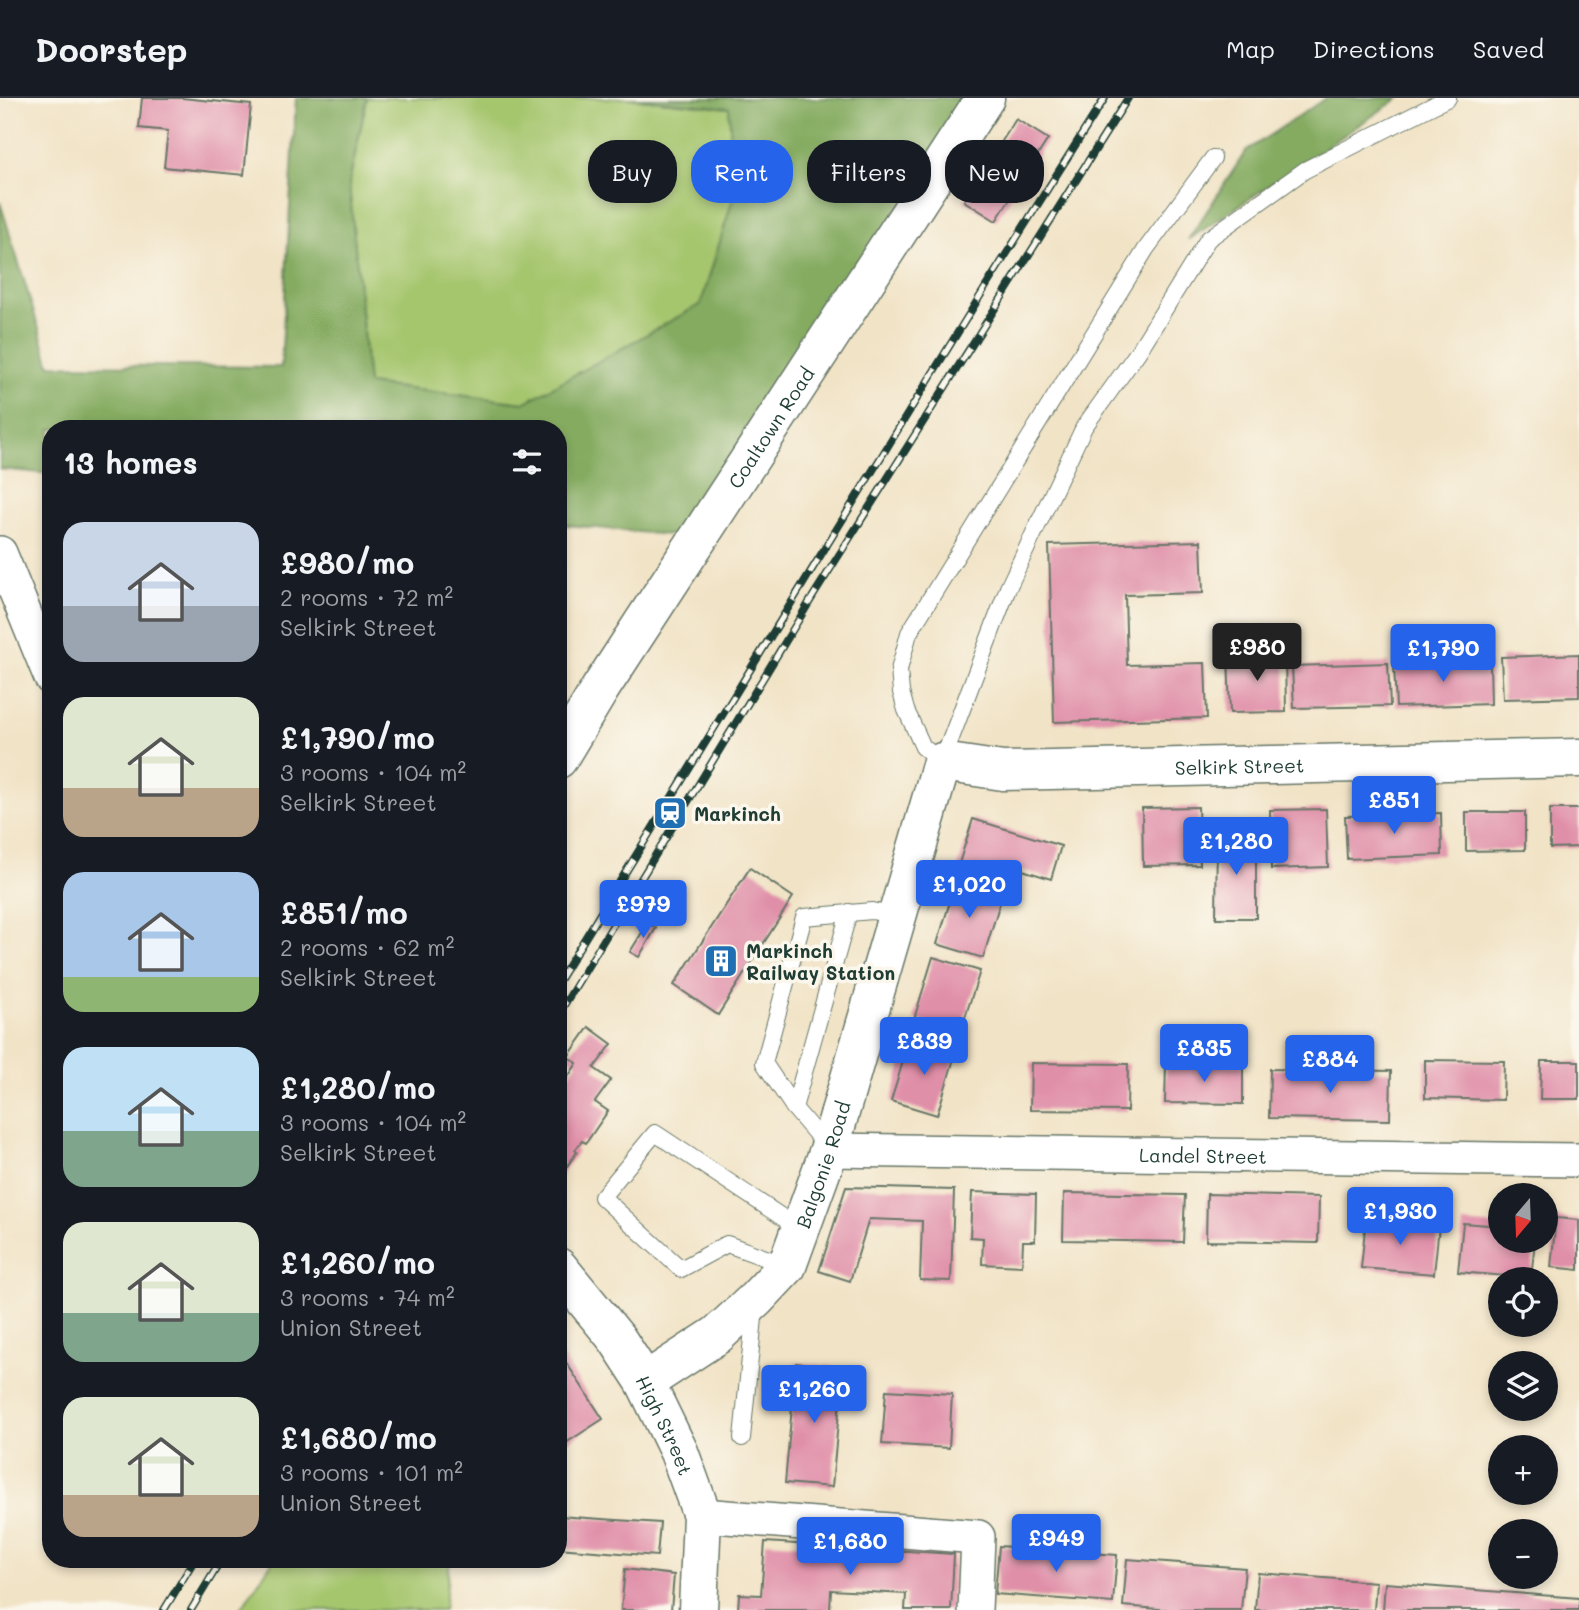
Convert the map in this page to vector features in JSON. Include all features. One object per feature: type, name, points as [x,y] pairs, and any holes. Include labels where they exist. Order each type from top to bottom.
[{"type":"street","name":"Coaltown Road","points":[[567,744],[600,689],[985,98]]},
{"type":"street","points":[[0,553],[42,656]]},
{"type":"street","name":"Selkirk Street","points":[[942,762],[1003,771],[1579,758]]},
{"type":"street","name":"Balgonie Road","points":[[645,1382],[717,1335],[787,1266],[829,1150],[942,762]]},
{"type":"street","name":"Landel Street","points":[[829,1150],[1579,1160]]},
{"type":"street","name":"High Street","points":[[567,1278],[617,1339],[645,1382],[679,1452],[702,1515],[698,1610]]},
{"type":"street","points":[[702,1515],[978,1537],[975,1610]]},
{"type":"lane","points":[[1213,158],[1146,249],[909,633],[899,670],[901,692],[913,728],[923,747],[942,762],[1008,588],[1084,428],[1138,352],[1208,239],[1305,170],[1448,98]]},
{"type":"lane","points":[[829,1150],[794,1108],[764,1063],[804,917],[872,911],[896,916]]},
{"type":"lane","points":[[794,1108],[849,912]]},
{"type":"lane","points":[[787,1266],[727,1244],[681,1269],[602,1197],[655,1133],[802,1230]]},
{"type":"lane","points":[[742,1438],[756,1299]]},
{"type":"green space","points":[[296,98],[367,98],[349,183],[368,384],[524,403],[701,304],[732,203],[793,203],[793,140],[731,140],[729,108],[629,98],[985,98],[958,140],[945,140],[945,159],[931,181],[931,140],[807,140],[807,203],[917,203],[698,538],[567,525],[567,420],[42,420],[42,473],[0,469],[0,202],[50,365],[281,367]]},
{"type":"green space","points":[[367,98],[629,98],[729,108],[731,140],[691,140],[691,203],[732,203],[701,304],[524,403],[368,384],[349,183]]},
{"type":"green space","points":[[1326,98],[1399,98],[1188,240],[1246,151]]},
{"type":"green space","points":[[268,1568],[449,1568],[444,1610],[240,1610]]},
{"type":"building","points":[[142,98],[182,98],[251,105],[244,175],[164,167],[168,131],[139,128]]},
{"type":"building","points":[[1016,119],[1048,139],[1044,145],[1044,140],[1003,140]]},
{"type":"building","points":[[967,203],[1007,203],[996,221]]},
{"type":"building","points":[[1201,541],[1203,593],[1125,595],[1127,665],[1205,663],[1207,718],[1054,722],[1049,545]]},
{"type":"building","points":[[1285,654],[1286,712],[1230,713],[1228,655]]},
{"type":"building","points":[[1579,654],[1579,697],[1503,699],[1501,657]]},
{"type":"building","points":[[1490,662],[1491,704],[1396,707],[1394,665]]},
{"type":"building","points":[[1388,663],[1390,706],[1294,708],[1292,666]]},
{"type":"building","points":[[1198,807],[1200,865],[1143,866],[1142,808]]},
{"type":"building","points":[[1326,809],[1328,867],[1271,869],[1270,810]]},
{"type":"building","points":[[1550,809],[1579,809],[1579,847],[1550,848]]},
{"type":"building","points":[[1466,812],[1525,812],[1525,850],[1466,851]]},
{"type":"building","points":[[1441,813],[1442,855],[1347,859],[1345,816]]},
{"type":"building","points":[[973,819],[1061,846],[1051,879],[1013,867],[1006,892],[955,876]]},
{"type":"building","points":[[1217,836],[1256,837],[1256,918],[1216,918]]},
{"type":"building","name":"Markinch Railway Station","points":[[750,868],[793,897],[718,1015],[674,985]]},
{"type":"building","points":[[956,882],[1002,896],[983,958],[937,944]]},
{"type":"building","points":[[648,923],[656,928],[639,957],[630,952]]},
{"type":"building","points":[[933,957],[980,971],[960,1033],[914,1019]]},
{"type":"building","points":[[589,1027],[612,1044],[594,1068],[611,1080],[595,1102],[608,1111],[586,1143],[582,1141],[575,1150],[577,1152],[567,1166],[567,1078],[577,1063],[568,1057]]},
{"type":"building","points":[[910,1038],[956,1052],[937,1115],[891,1101]]},
{"type":"building","points":[[1425,1060],[1504,1061],[1503,1100],[1425,1098]]},
{"type":"building","points":[[1541,1061],[1579,1061],[1579,1099],[1540,1099]]},
{"type":"building","points":[[1031,1063],[1128,1064],[1127,1111],[1030,1110]]},
{"type":"building","points":[[1166,1064],[1243,1065],[1243,1104],[1165,1103]]},
{"type":"building","points":[[1270,1069],[1391,1071],[1390,1120],[1269,1118]]},
{"type":"building","points":[[846,1187],[954,1190],[951,1281],[920,1280],[922,1221],[869,1219],[850,1281],[819,1271]]},
{"type":"building","points":[[972,1192],[1036,1194],[1035,1241],[1023,1241],[1022,1266],[982,1264],[983,1238],[970,1237]]},
{"type":"building","points":[[1064,1193],[1185,1195],[1183,1242],[1063,1240]]},
{"type":"building","points":[[1207,1194],[1319,1197],[1318,1243],[1206,1241]]},
{"type":"building","points":[[1558,1218],[1579,1220],[1579,1270],[1551,1267],[1552,1253],[1558,1253]]},
{"type":"building","points":[[1366,1219],[1439,1226],[1434,1274],[1361,1268]]},
{"type":"building","points":[[1463,1223],[1488,1225],[1488,1253],[1534,1253],[1532,1267],[1488,1267],[1488,1274],[1458,1272]]},
{"type":"building","points":[[796,1363],[843,1368],[832,1487],[785,1483]]},
{"type":"building","points":[[567,1364],[603,1419],[567,1442]]},
{"type":"building","points":[[886,1390],[952,1394],[949,1448],[882,1444]]},
{"type":"building","points":[[567,1517],[660,1523],[657,1556],[567,1549]]},
{"type":"building","points":[[765,1542],[954,1554],[951,1610],[905,1610],[906,1594],[831,1590],[830,1610],[738,1610],[739,1594],[761,1595]]},
{"type":"building","points":[[999,1546],[1117,1555],[1113,1603],[995,1594]]},
{"type":"building","points":[[1127,1559],[1245,1568],[1241,1610],[1171,1610],[1123,1606]]},
{"type":"building","points":[[625,1569],[674,1575],[671,1610],[621,1610]]},
{"type":"building","points":[[1258,1573],[1376,1582],[1374,1610],[1255,1610]]},
{"type":"building","points":[[1385,1583],[1579,1598],[1579,1610],[1383,1610]]},
{"type":"railway","points":[[567,967],[1105,98]]},
{"type":"railway","points":[[567,1000],[815,593],[1128,98]]},
{"type":"railway","points":[[164,1610],[190,1568]]},
{"type":"railway","points":[[191,1610],[217,1568]]},
{"type":"place","name":"Markinch","points":[[670,813]]},
{"type":"place","name":"Markinch Railway Station","points":[[721,961]]}]
